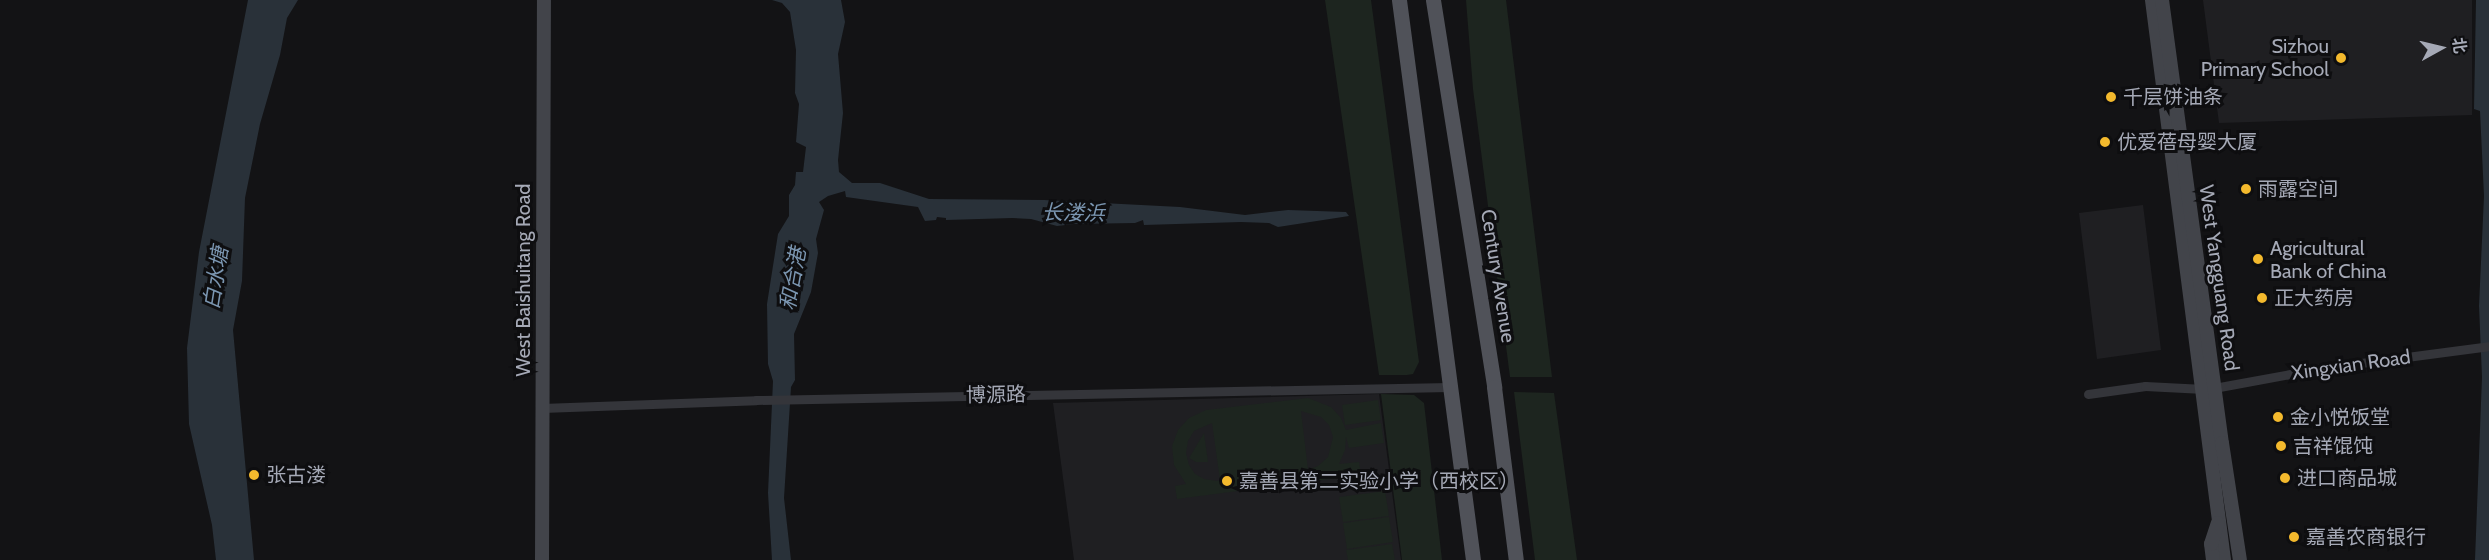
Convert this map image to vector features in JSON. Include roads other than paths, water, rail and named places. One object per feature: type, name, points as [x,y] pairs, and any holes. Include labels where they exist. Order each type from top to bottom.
[{"type":"main road","name":"West Baishuitang Road","points":[[542,560],[544,0]]},
{"type":"main road","points":[[1399,0],[1471,555]]},
{"type":"main road","name":"Century Avenue","points":[[1433,0],[1494,387],[1516,560]]},
{"type":"main road","name":"West Yangguang Road","points":[[2152,0],[2209,388],[2240,557]]},
{"type":"main road","name":"West Yangguang Road","points":[[2162,0],[2209,388],[2224,560]]},
{"type":"main road","points":[[2213,560],[2211,544],[2219,518]]},
{"type":"street","name":"Xingxian Road","points":[[2088,394],[2145,387],[2209,388],[2323,368],[2489,346]]},
{"type":"street","name":"博源路","points":[[542,408],[756,400],[1450,387]]},
{"type":"water","name":"白水塘","points":[[248,0],[298,0],[287,18],[280,55],[260,124],[245,198],[242,281],[233,330],[254,560],[216,560],[212,525],[189,424],[187,348],[199,252]]},
{"type":"water","points":[[772,0],[841,0],[845,22],[838,54],[843,113],[838,160],[839,172],[852,183],[880,183],[929,199],[1044,200],[1180,207],[1245,215],[1288,210],[1346,212],[1349,216],[1278,227],[1269,223],[1241,222],[1144,225],[1143,220],[1135,223],[1057,226],[1031,219],[1012,218],[946,220],[946,218],[937,217],[936,220],[925,221],[918,207],[846,197],[845,191],[828,196],[819,202],[824,210],[816,239],[818,253],[811,292],[794,334],[795,380],[791,387],[784,498],[791,560],[772,560],[768,493],[773,381],[768,364],[767,304],[778,234],[789,216],[789,195],[795,185],[796,172],[803,172],[806,147],[796,142],[799,104],[795,93],[796,50],[790,12],[782,3]]},
{"type":"water","points":[[2476,0],[2489,0],[2489,560],[2475,560],[2482,377],[2479,306],[2484,196],[2480,111],[2474,109]]},
{"type":"place","name":"Sizhou Primary School","points":[[2341,58]]},
{"type":"place","name":"千层饼油条","points":[[2111,97]]},
{"type":"place","name":"优爱蓓母婴大厦","points":[[2105,142]]},
{"type":"place","name":"雨露空间","points":[[2246,189]]},
{"type":"place","name":"Agricultural Bank of China","points":[[2258,259]]},
{"type":"place","name":"正大药房","points":[[2262,298]]},
{"type":"place","name":"金小悦饭堂","points":[[2278,417]]},
{"type":"place","name":"吉祥馄饨","points":[[2281,446]]},
{"type":"place","name":"张古溇","points":[[254,475]]},
{"type":"place","name":"进口商品城","points":[[2285,478]]},
{"type":"place","name":"嘉善县第二实验小学（西校区）","points":[[1227,481]]},
{"type":"place","name":"嘉善农商银行","points":[[2294,537]]},
{"type":"water label","name":"长溇浜","points":[[1073,213]]},
{"type":"water label","name":"和合港","points":[[793,279]]}]
